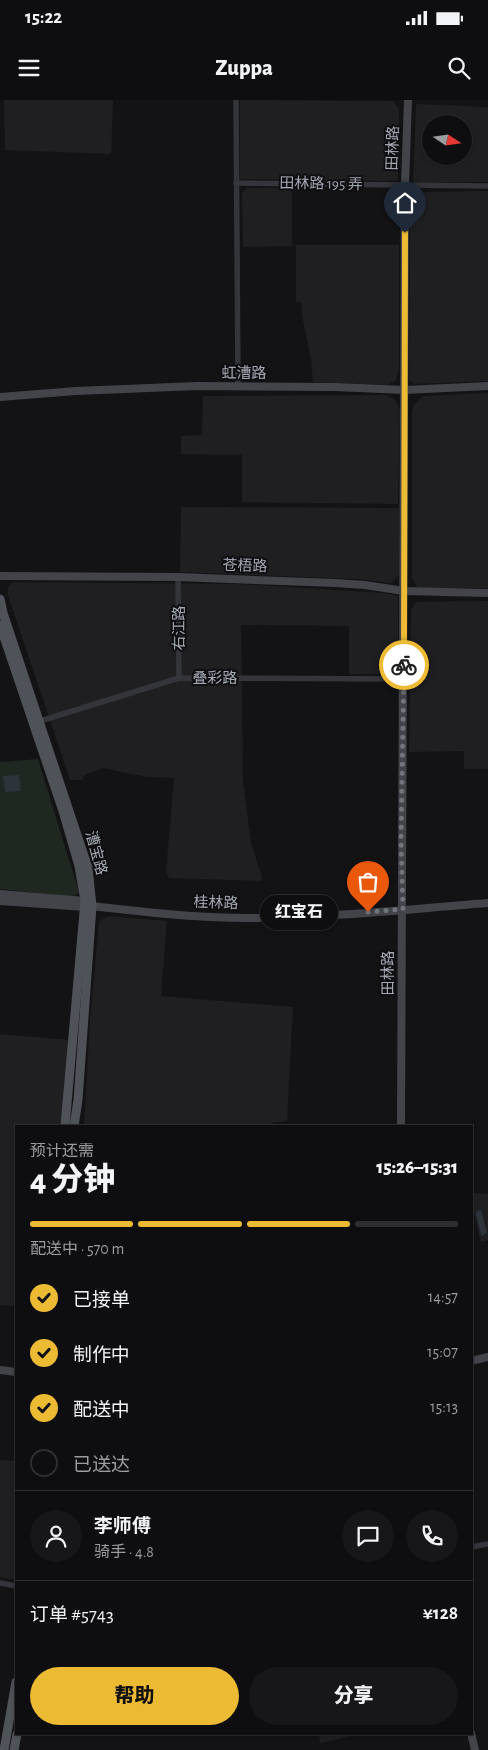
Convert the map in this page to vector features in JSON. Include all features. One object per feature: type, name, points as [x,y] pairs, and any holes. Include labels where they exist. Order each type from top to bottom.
[{"type":"main road","name":"漕宝路","points":[[0,599],[36,722]]},
{"type":"main road","name":"漕宝路","points":[[0,625],[88,868],[78,1100],[74,1125]]},
{"type":"main road","name":"漕宝路","points":[[65,1125],[87,905]]},
{"type":"main road","points":[[4,1750],[15,1688]]},
{"type":"main road","points":[[14,1750],[17,1735]]},
{"type":"street","points":[[236,100],[238,386]]},
{"type":"street","name":"田林路","points":[[401,1125],[405,185],[408,102]]},
{"type":"street","name":"田林路 195 弄","points":[[236,183],[488,186]]},
{"type":"street","name":"虹漕路","points":[[0,397],[197,386],[335,387],[405,390],[488,386]]},
{"type":"street","name":"苍梧路","points":[[0,576],[178,578],[355,584],[404,591],[488,593]]},
{"type":"street","name":"右江路","points":[[178,578],[179,678]]},
{"type":"street","name":"叠彩路","points":[[36,722],[179,678],[404,679]]},
{"type":"street","name":"桂林路","points":[[0,894],[171,916],[249,918],[488,903]]},
{"type":"street","name":"桂林路","points":[[0,901],[87,905]]},
{"type":"street","points":[[473,1361],[488,1357]]},
{"type":"street","points":[[0,1370],[15,1372]]},
{"type":"street","points":[[473,1547],[488,1544]]},
{"type":"street","points":[[0,1583],[15,1586]]},
{"type":"street","points":[[471,1735],[475,1750]]},
{"type":"shaded area","points":[[4,100],[113,100],[111,154],[5,150]]},
{"type":"shaded area","points":[[240,100],[393,101],[399,109],[398,181],[240,179]]},
{"type":"shaded area","points":[[416,104],[488,107],[488,182],[413,182]]},
{"type":"shaded area","points":[[247,188],[292,188],[292,246],[243,247],[242,193]]},
{"type":"shaded area","points":[[488,191],[488,381],[414,384],[409,379],[410,199],[415,192]]},
{"type":"shaded area","points":[[296,245],[399,245],[399,368],[396,380],[388,385],[313,382],[301,302],[296,302]]},
{"type":"shaded area","points":[[488,393],[488,588],[418,588],[412,578],[413,406],[423,396]]},
{"type":"shaded area","points":[[386,395],[396,400],[400,410],[398,504],[242,502],[242,455],[181,454],[181,436],[202,435],[203,396]]},
{"type":"shaded area","points":[[181,507],[399,508],[399,575],[391,583],[358,579],[180,572]]},
{"type":"shaded area","points":[[11,583],[240,584],[385,593],[398,596],[398,674],[349,674],[349,626],[241,625],[243,781],[251,843],[262,877],[261,881],[169,878],[166,872],[174,778],[146,777],[103,768],[85,775],[82,780],[70,780],[8,595],[8,588]]},
{"type":"shaded area","points":[[488,601],[488,769],[464,769],[464,751],[409,752],[411,610],[416,602]]},
{"type":"shaded area","points":[[38,759],[79,892],[73,897],[0,889],[0,762]]},
{"type":"shaded area","points":[[19,775],[21,791],[5,792],[3,776]]},
{"type":"shaded area","points":[[109,916],[167,921],[161,996],[293,1007],[287,1121],[272,1123],[271,1125],[84,1125],[90,1020],[99,921]]},
{"type":"shaded area","points":[[0,1034],[70,1040],[61,1125],[15,1125],[15,1306],[0,1305]]},
{"type":"shaded area","points":[[473,1193],[488,1194],[488,1240],[481,1242],[473,1211]]},
{"type":"shaded area","points":[[481,1210],[487,1233],[482,1236],[476,1214],[477,1211]]},
{"type":"shaded area","points":[[0,1460],[15,1461],[15,1580],[0,1577]]},
{"type":"shaded area","points":[[319,1735],[356,1735],[320,1743]]},
{"type":"way so far","points":[[368,912],[403,909],[401,841],[404,665]]},
{"type":"place","name":"红宝石","points":[[368,912]]},
{"type":"route","points":[[404,665],[405,233]]}]
